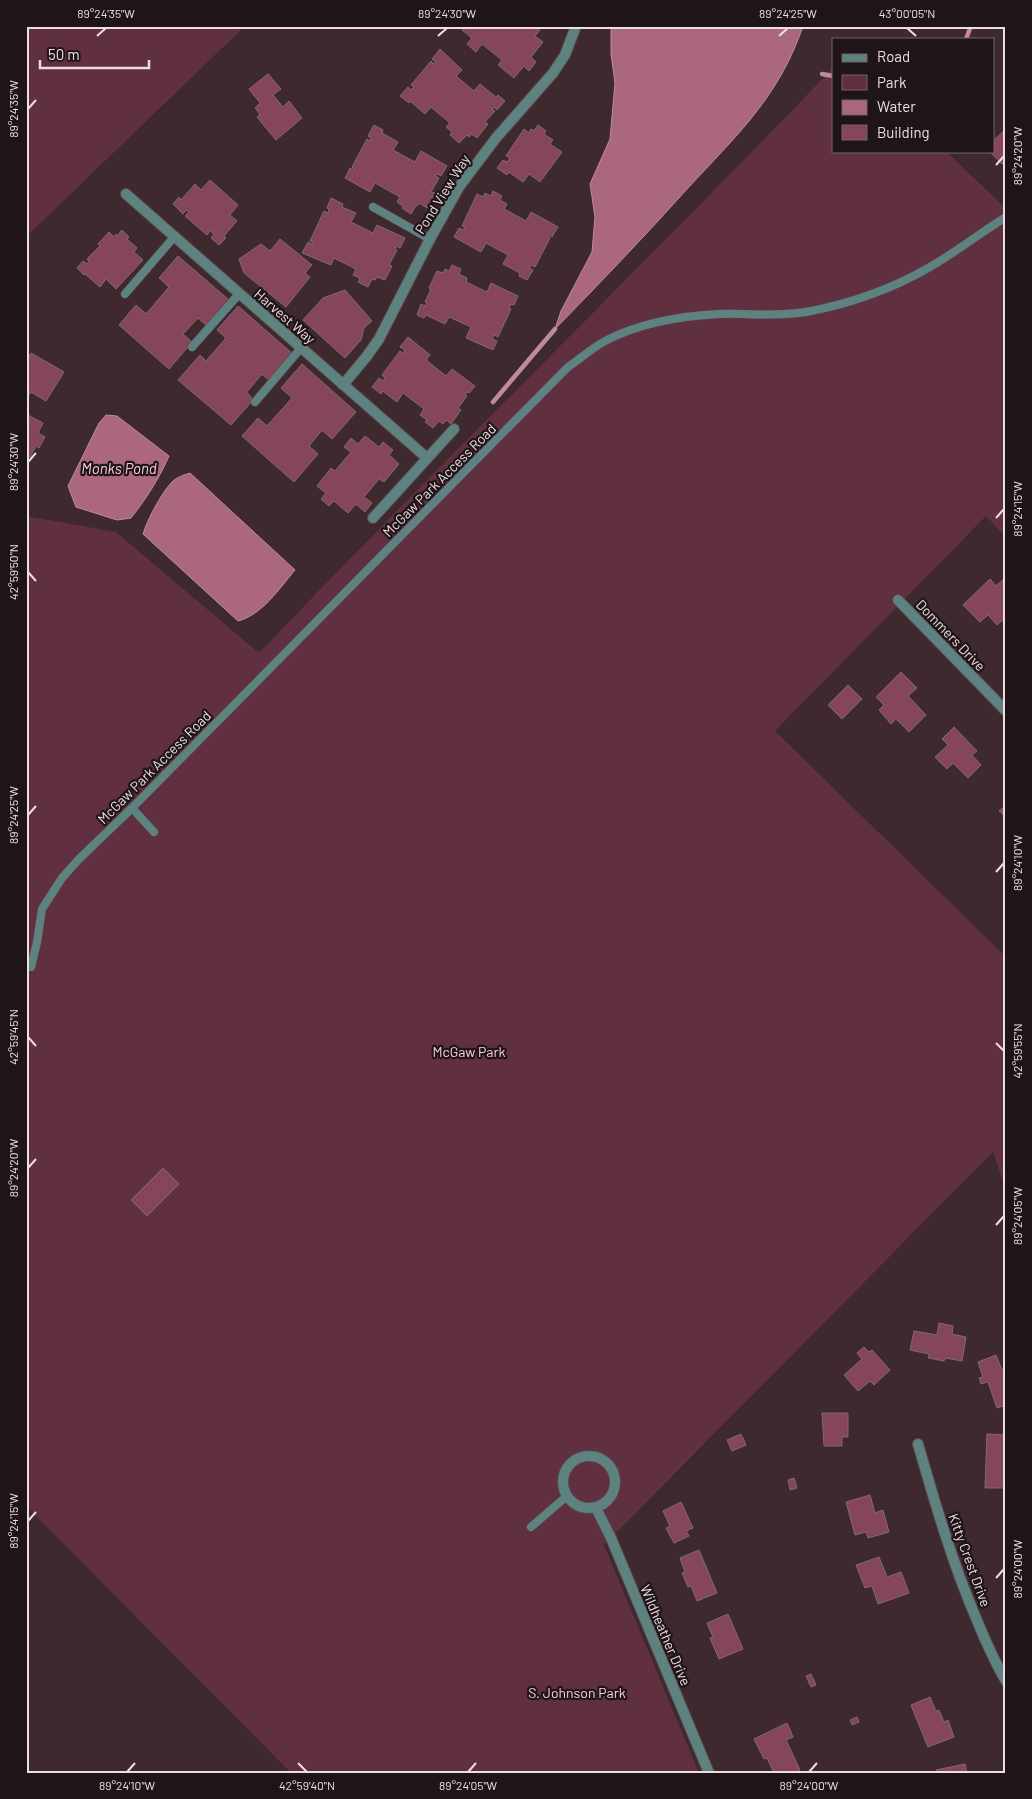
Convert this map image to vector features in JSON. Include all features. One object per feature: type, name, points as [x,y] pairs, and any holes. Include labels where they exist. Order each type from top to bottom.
[{"type":"street","name":"Pond View Way","points":[[343,385],[379,339],[459,187],[496,138],[553,73],[565,54],[576,26]]},
{"type":"street","name":"Harvest Way","points":[[126,194],[427,458]]},
{"type":"street","points":[[373,518],[454,429]]},
{"type":"street","name":"Dommers Drive","points":[[898,600],[1006,711]]},
{"type":"street","name":"Kitty Crest Drive","points":[[918,1444],[941,1524],[965,1591],[995,1664],[1006,1681]]},
{"type":"street","points":[[584,1456],[593,1456],[609,1464],[614,1472],[615,1490],[611,1498],[604,1504],[596,1508],[580,1507],[567,1496],[563,1481],[569,1466],[576,1460],[584,1456]]},
{"type":"street","name":"Wildheather Drive","points":[[596,1508],[611,1538],[709,1773]]},
{"type":"lane","points":[[373,207],[430,239]]},
{"type":"lane","name":"McGaw Park Access Road","points":[[30,967],[37,942],[42,908],[78,858],[132,808],[568,367],[605,341],[655,323],[720,314],[768,316],[805,312],[868,296],[895,286],[931,267],[1006,217]]},
{"type":"lane","points":[[125,294],[174,237]]},
{"type":"lane","points":[[192,347],[239,294]]},
{"type":"lane","points":[[255,402],[301,348]]},
{"type":"lane","points":[[132,808],[154,832]]},
{"type":"lane","points":[[531,1527],[567,1496]]},
{"type":"green space","points":[[26,26],[245,26],[26,237]]},
{"type":"green space","name":"McGaw Park","points":[[832,69],[832,152],[947,152],[1003,206],[1006,205],[1006,537],[986,516],[775,731],[1006,957],[1006,1190],[993,1152],[604,1545],[699,1773],[291,1773],[26,1506],[26,516],[116,532],[259,653]]},
{"type":"water","points":[[611,26],[729,26],[742,29],[754,26],[803,26],[782,74],[755,114],[606,277],[555,329],[561,311],[592,252],[595,217],[590,184],[610,139],[615,83],[611,54]]},
{"type":"water","name":"Monks Pond","points":[[106,415],[117,416],[169,456],[152,488],[131,518],[117,520],[76,507],[68,486],[99,423]]},
{"type":"water","points":[[190,473],[295,570],[262,607],[247,618],[238,621],[143,534],[155,506],[164,492],[176,479]]},
{"type":"building","points":[[465,26],[523,26],[525,28],[527,26],[536,26],[540,30],[535,36],[543,42],[531,57],[536,62],[529,71],[524,66],[514,78],[498,65],[502,60],[482,44],[476,52],[467,44],[472,38],[462,30]]},
{"type":"building","points":[[440,49],[462,70],[456,76],[474,91],[480,84],[496,97],[498,95],[505,101],[497,110],[494,107],[492,109],[495,111],[485,122],[488,124],[477,138],[472,134],[469,137],[467,135],[459,143],[450,135],[452,132],[446,127],[450,123],[431,107],[425,114],[410,101],[409,103],[400,96],[408,87],[411,90],[414,87],[411,85],[431,61],[434,64],[436,62],[432,59]]},
{"type":"building","points":[[268,74],[281,89],[273,95],[283,107],[289,101],[302,118],[276,140],[257,117],[260,114],[255,108],[260,103],[249,89]]},
{"type":"building","points":[[374,125],[383,130],[382,133],[398,142],[393,150],[415,162],[421,151],[447,166],[441,176],[437,174],[435,176],[439,178],[431,192],[435,193],[427,208],[419,203],[411,214],[397,202],[400,197],[375,183],[370,192],[345,178],[350,168],[355,169],[352,167],[367,139],[370,141],[371,138],[368,136]]},
{"type":"building","points":[[538,125],[546,131],[544,134],[553,140],[550,144],[562,152],[540,182],[529,174],[523,182],[509,172],[507,175],[497,168],[503,160],[507,162],[510,158],[506,156],[524,129],[529,133],[531,129],[534,131]]},
{"type":"building","points":[[1006,129],[1006,160],[1002,164],[990,152],[994,152],[994,140]]},
{"type":"building","points":[[210,180],[238,205],[230,215],[237,221],[219,245],[211,238],[214,234],[210,231],[207,235],[185,216],[189,212],[186,210],[183,214],[173,204],[179,197],[181,200],[195,184],[201,190]]},
{"type":"building","points":[[493,191],[502,196],[500,200],[507,204],[504,209],[526,221],[531,212],[558,227],[552,237],[549,235],[548,237],[550,238],[535,267],[531,265],[529,268],[533,270],[527,280],[519,276],[520,273],[503,264],[508,255],[486,243],[481,252],[454,237],[459,228],[463,230],[465,228],[462,226],[477,194],[483,197],[485,193],[491,196]]},
{"type":"building","points":[[331,198],[343,204],[342,207],[356,213],[351,222],[373,233],[377,225],[405,238],[400,248],[396,246],[395,249],[397,250],[389,265],[392,266],[385,280],[377,277],[375,280],[372,279],[368,287],[358,282],[360,278],[353,275],[356,269],[334,258],[331,265],[302,253],[308,242],[312,244],[313,242],[310,241],[324,211],[328,213],[329,209],[327,208]]},
{"type":"building","points":[[122,230],[129,237],[127,239],[137,248],[134,252],[143,260],[116,289],[106,279],[100,287],[77,268],[83,261],[87,264],[89,261],[87,259],[100,246],[98,244],[109,232],[114,237]]},
{"type":"building","points":[[280,239],[312,265],[305,273],[310,277],[286,307],[244,273],[239,259],[261,244],[270,251]]},
{"type":"building","points":[[178,256],[229,300],[207,326],[198,318],[183,334],[192,342],[169,369],[119,325],[136,305],[146,314],[169,287],[159,278]]},
{"type":"building","points":[[452,265],[461,269],[459,274],[467,278],[466,282],[487,292],[491,283],[518,296],[514,305],[511,304],[509,308],[511,309],[498,337],[494,335],[492,339],[497,341],[493,350],[466,338],[471,327],[449,317],[445,324],[426,315],[424,318],[417,315],[421,304],[425,306],[427,303],[425,302],[431,289],[429,288],[437,271],[443,273],[445,269],[449,271]]},
{"type":"building","points":[[345,290],[372,321],[364,328],[361,340],[345,358],[303,320],[323,298]]},
{"type":"building","points":[[238,306],[294,355],[271,382],[262,374],[247,392],[253,400],[231,425],[178,380],[200,355],[206,361],[226,338],[217,330]]},
{"type":"building","points":[[408,337],[430,355],[426,360],[446,376],[452,369],[475,386],[465,395],[467,396],[458,408],[461,410],[451,424],[446,420],[443,424],[439,421],[433,428],[420,415],[424,409],[403,393],[397,402],[383,391],[381,394],[372,387],[379,378],[383,381],[385,378],[382,375],[400,351],[403,353],[405,350],[400,347]]},
{"type":"building","points":[[31,353],[64,372],[46,401],[31,392],[26,399],[26,362]]},
{"type":"building","points":[[302,364],[356,412],[332,439],[322,430],[309,446],[318,454],[294,482],[242,436],[258,418],[267,426],[292,398],[281,388]]},
{"type":"building","points":[[26,414],[43,423],[38,433],[45,437],[39,448],[36,446],[30,457],[26,454]]},
{"type":"building","points":[[365,436],[379,447],[383,442],[393,450],[389,455],[399,464],[384,482],[379,479],[364,497],[372,503],[365,512],[356,504],[348,513],[334,501],[329,506],[321,499],[326,493],[317,486],[331,468],[335,471],[351,452],[344,447],[351,438],[358,444]]},
{"type":"building","points":[[990,579],[996,586],[1004,579],[1006,581],[1006,617],[997,625],[988,615],[980,622],[963,605]]},
{"type":"building","points":[[901,672],[917,688],[908,696],[926,715],[909,732],[896,719],[891,724],[879,710],[884,705],[876,697]]},
{"type":"building","points":[[848,685],[862,699],[842,719],[828,705]]},
{"type":"building","points":[[954,727],[977,751],[972,755],[981,765],[968,778],[953,763],[947,769],[935,757],[948,745],[942,739]]},
{"type":"building","points":[[1006,805],[1006,817],[999,811]]},
{"type":"building","points":[[163,1168],[179,1184],[147,1216],[131,1200]]},
{"type":"building","points":[[939,1323],[953,1326],[952,1334],[966,1337],[962,1361],[945,1358],[944,1361],[928,1358],[929,1354],[910,1350],[914,1331],[937,1335]]},
{"type":"building","points":[[864,1347],[869,1352],[872,1350],[890,1370],[874,1385],[870,1381],[858,1391],[844,1375],[862,1359],[857,1353]]},
{"type":"building","points":[[996,1355],[1002,1370],[1006,1369],[1006,1405],[997,1408],[988,1382],[981,1384],[979,1378],[983,1377],[978,1362]]},
{"type":"building","points":[[822,1413],[848,1413],[848,1437],[842,1437],[842,1446],[824,1446]]},
{"type":"building","points":[[741,1434],[746,1445],[732,1451],[727,1440]]},
{"type":"building","points":[[987,1434],[1006,1435],[1006,1488],[985,1488]]},
{"type":"building","points":[[794,1478],[797,1488],[790,1490],[788,1480]]},
{"type":"building","points":[[870,1495],[875,1513],[883,1510],[889,1532],[868,1538],[866,1532],[855,1535],[846,1502]]},
{"type":"building","points":[[681,1502],[693,1528],[686,1531],[689,1536],[674,1543],[666,1528],[670,1526],[663,1511]]},
{"type":"building","points":[[699,1550],[717,1593],[697,1601],[691,1586],[688,1587],[682,1573],[685,1572],[680,1558]]},
{"type":"building","points":[[879,1557],[887,1577],[901,1572],[909,1593],[878,1604],[872,1586],[865,1588],[856,1565]]},
{"type":"building","points":[[728,1614],[743,1649],[719,1659],[710,1638],[713,1637],[707,1623]]},
{"type":"building","points":[[811,1674],[816,1685],[811,1687],[806,1676]]},
{"type":"building","points":[[930,1697],[936,1711],[939,1710],[944,1722],[948,1720],[954,1737],[928,1747],[911,1705]]},
{"type":"building","points":[[857,1717],[859,1722],[852,1725],[850,1720]]},
{"type":"building","points":[[787,1723],[793,1737],[786,1740],[800,1770],[795,1773],[774,1773],[767,1758],[764,1759],[754,1739]]},
{"type":"building","points":[[965,1764],[967,1773],[937,1773],[936,1770]]},
{"type":"waterway","points":[[966,38],[971,26]]},
{"type":"waterway","points":[[822,74],[832,76]]},
{"type":"waterway","points":[[493,402],[555,329]]},
{"type":"park label","name":"S. Johnson Park","points":[[577,1692]]}]
